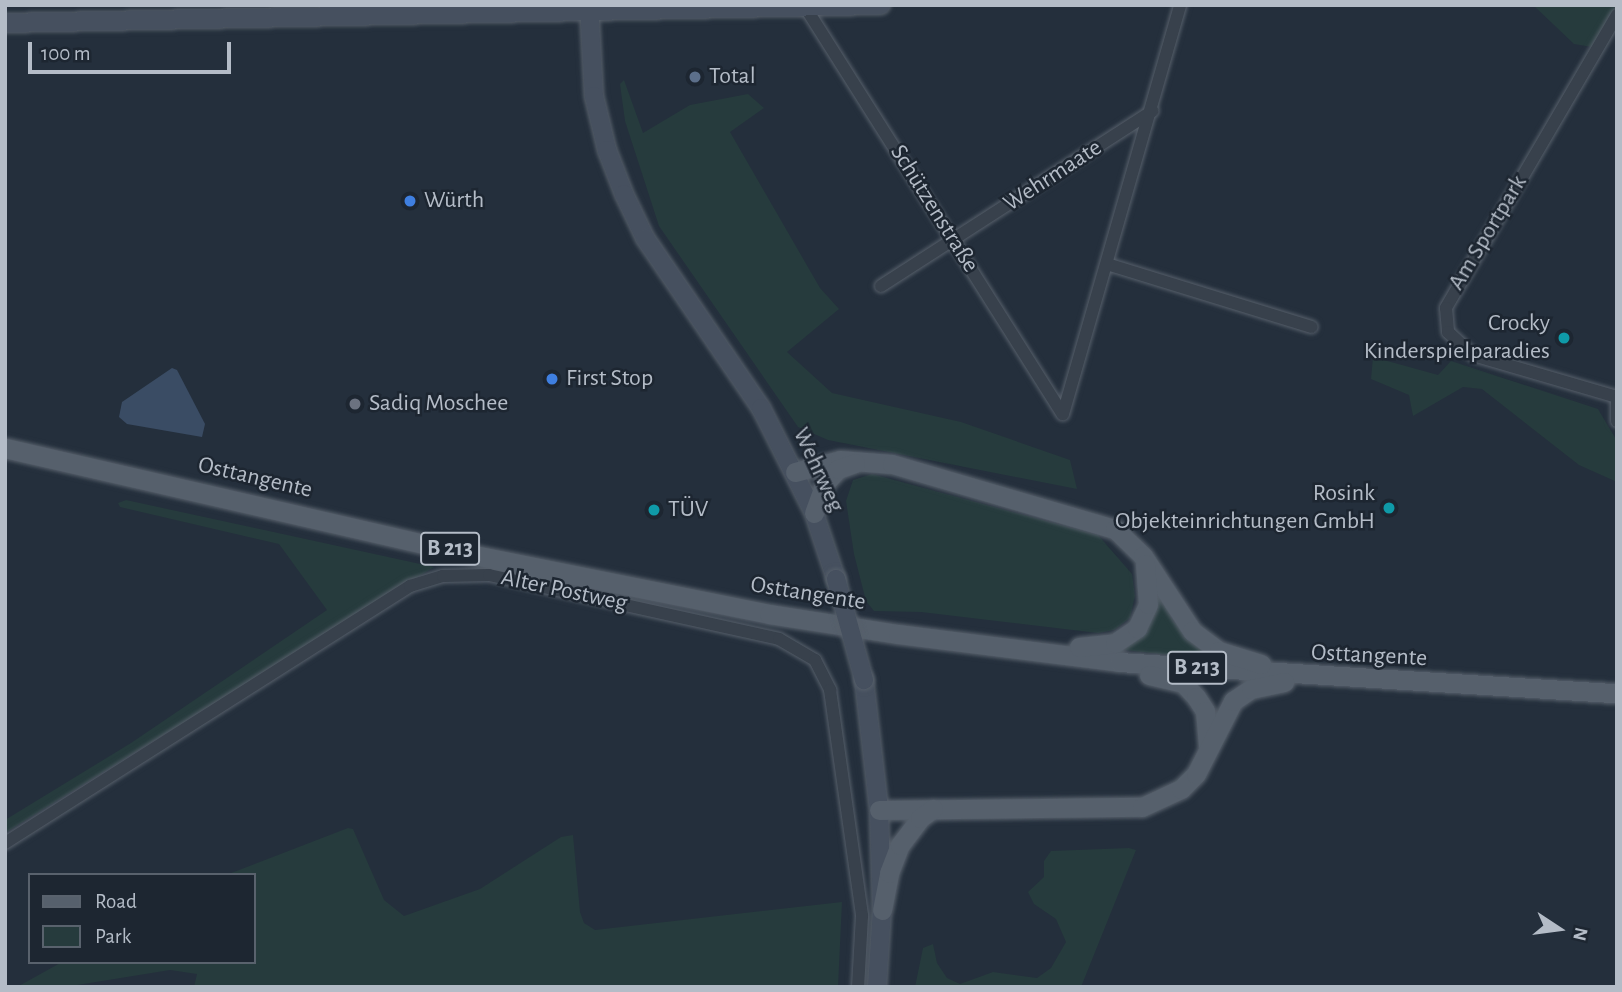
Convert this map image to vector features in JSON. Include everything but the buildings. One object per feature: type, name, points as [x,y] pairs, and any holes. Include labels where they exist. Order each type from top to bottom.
[{"type":"main road","name":"Osttangente","points":[[5,448],[459,552],[769,614],[1077,657],[1317,678],[1617,693]]},
{"type":"main road","points":[[795,472],[864,459],[1102,523],[1127,537],[1143,556],[1183,621],[1203,641],[1238,658],[1317,678]]},
{"type":"main road","points":[[814,513],[825,483],[838,469],[864,459]]},
{"type":"main road","points":[[1022,649],[1101,647],[1128,636],[1148,604],[1143,556]]},
{"type":"main road","points":[[1077,657],[1183,683],[1205,711],[1208,748]]},
{"type":"main road","points":[[879,810],[1142,807],[1181,789],[1205,760],[1208,748],[1228,709],[1243,693],[1264,685],[1317,678]]},
{"type":"main road","points":[[883,910],[889,873],[900,845],[908,831],[933,809]]},
{"type":"street","points":[[5,23],[881,5]]},
{"type":"street","name":"Wehrmaate","points":[[1063,414],[1153,111],[1180,5]]},
{"type":"street","name":"Schützenstraße","points":[[804,6],[1063,414]]},
{"type":"street","name":"Wehrweg","points":[[589,10],[594,96],[607,150],[624,194],[645,238],[761,408],[814,513],[836,579],[864,680],[879,810],[883,910],[877,987]]},
{"type":"street","name":"Am Sportpark","points":[[1617,15],[1446,308],[1448,332],[1473,355],[1617,398]]},
{"type":"street","name":"Wehrmaate","points":[[881,286],[1153,111]]},
{"type":"street","points":[[1107,264],[1312,327]]},
{"type":"street","points":[[1617,398],[1617,421]]},
{"type":"street","name":"Alter Postweg","points":[[5,843],[410,586],[443,576],[489,575],[779,639],[815,660],[830,690],[862,916],[858,987]]},
{"type":"green space","points":[[1533,5],[1617,5],[1617,11],[1598,48],[1574,44]]},
{"type":"green space","points":[[624,80],[643,133],[690,105],[748,94],[764,108],[730,132],[820,288],[839,309],[787,352],[832,393],[961,422],[1070,460],[1077,489],[828,440],[798,427],[659,226],[625,121],[620,84]]},
{"type":"green space","points":[[1373,357],[1438,375],[1451,361],[1598,409],[1617,441],[1617,482],[1579,465],[1482,389],[1463,387],[1413,416],[1409,395],[1371,379]]},
{"type":"green space","points":[[872,474],[1098,535],[1132,574],[1135,596],[1130,618],[1114,630],[1098,633],[921,612],[874,611],[866,601],[854,554],[846,501],[853,480]]},
{"type":"green space","points":[[126,500],[434,567],[5,833],[5,820],[131,743],[327,610],[279,544],[120,507],[118,503]]},
{"type":"green space","points":[[1157,589],[1174,622],[1206,653],[1204,659],[1125,650]]},
{"type":"green space","points":[[348,828],[353,829],[384,900],[404,916],[480,889],[561,837],[573,835],[580,912],[584,923],[595,930],[842,902],[838,987],[194,987],[197,974],[170,970],[65,987],[17,987],[58,964],[256,964],[256,873],[231,873]]},
{"type":"green space","points":[[1136,850],[1081,987],[915,987],[923,948],[933,944],[937,963],[947,978],[960,984],[993,972],[1037,978],[1051,968],[1066,942],[1056,919],[1034,904],[1028,892],[1044,877],[1044,861],[1051,851]]},
{"type":"water","points":[[172,368],[177,370],[205,424],[202,437],[127,424],[119,417],[122,402]]},
{"type":"place","name":"Total","points":[[695,77]]},
{"type":"place","name":"Würth","points":[[410,201]]},
{"type":"place","name":"Crocky Kinderspielparadies","points":[[1564,338]]},
{"type":"place","name":"First Stop","points":[[552,379]]},
{"type":"place","name":"Sadiq Moschee","points":[[355,404]]},
{"type":"place","name":"Rosink Objekteinrichtungen GmbH","points":[[1389,508]]},
{"type":"place","name":"TÜV","points":[[654,510]]}]
